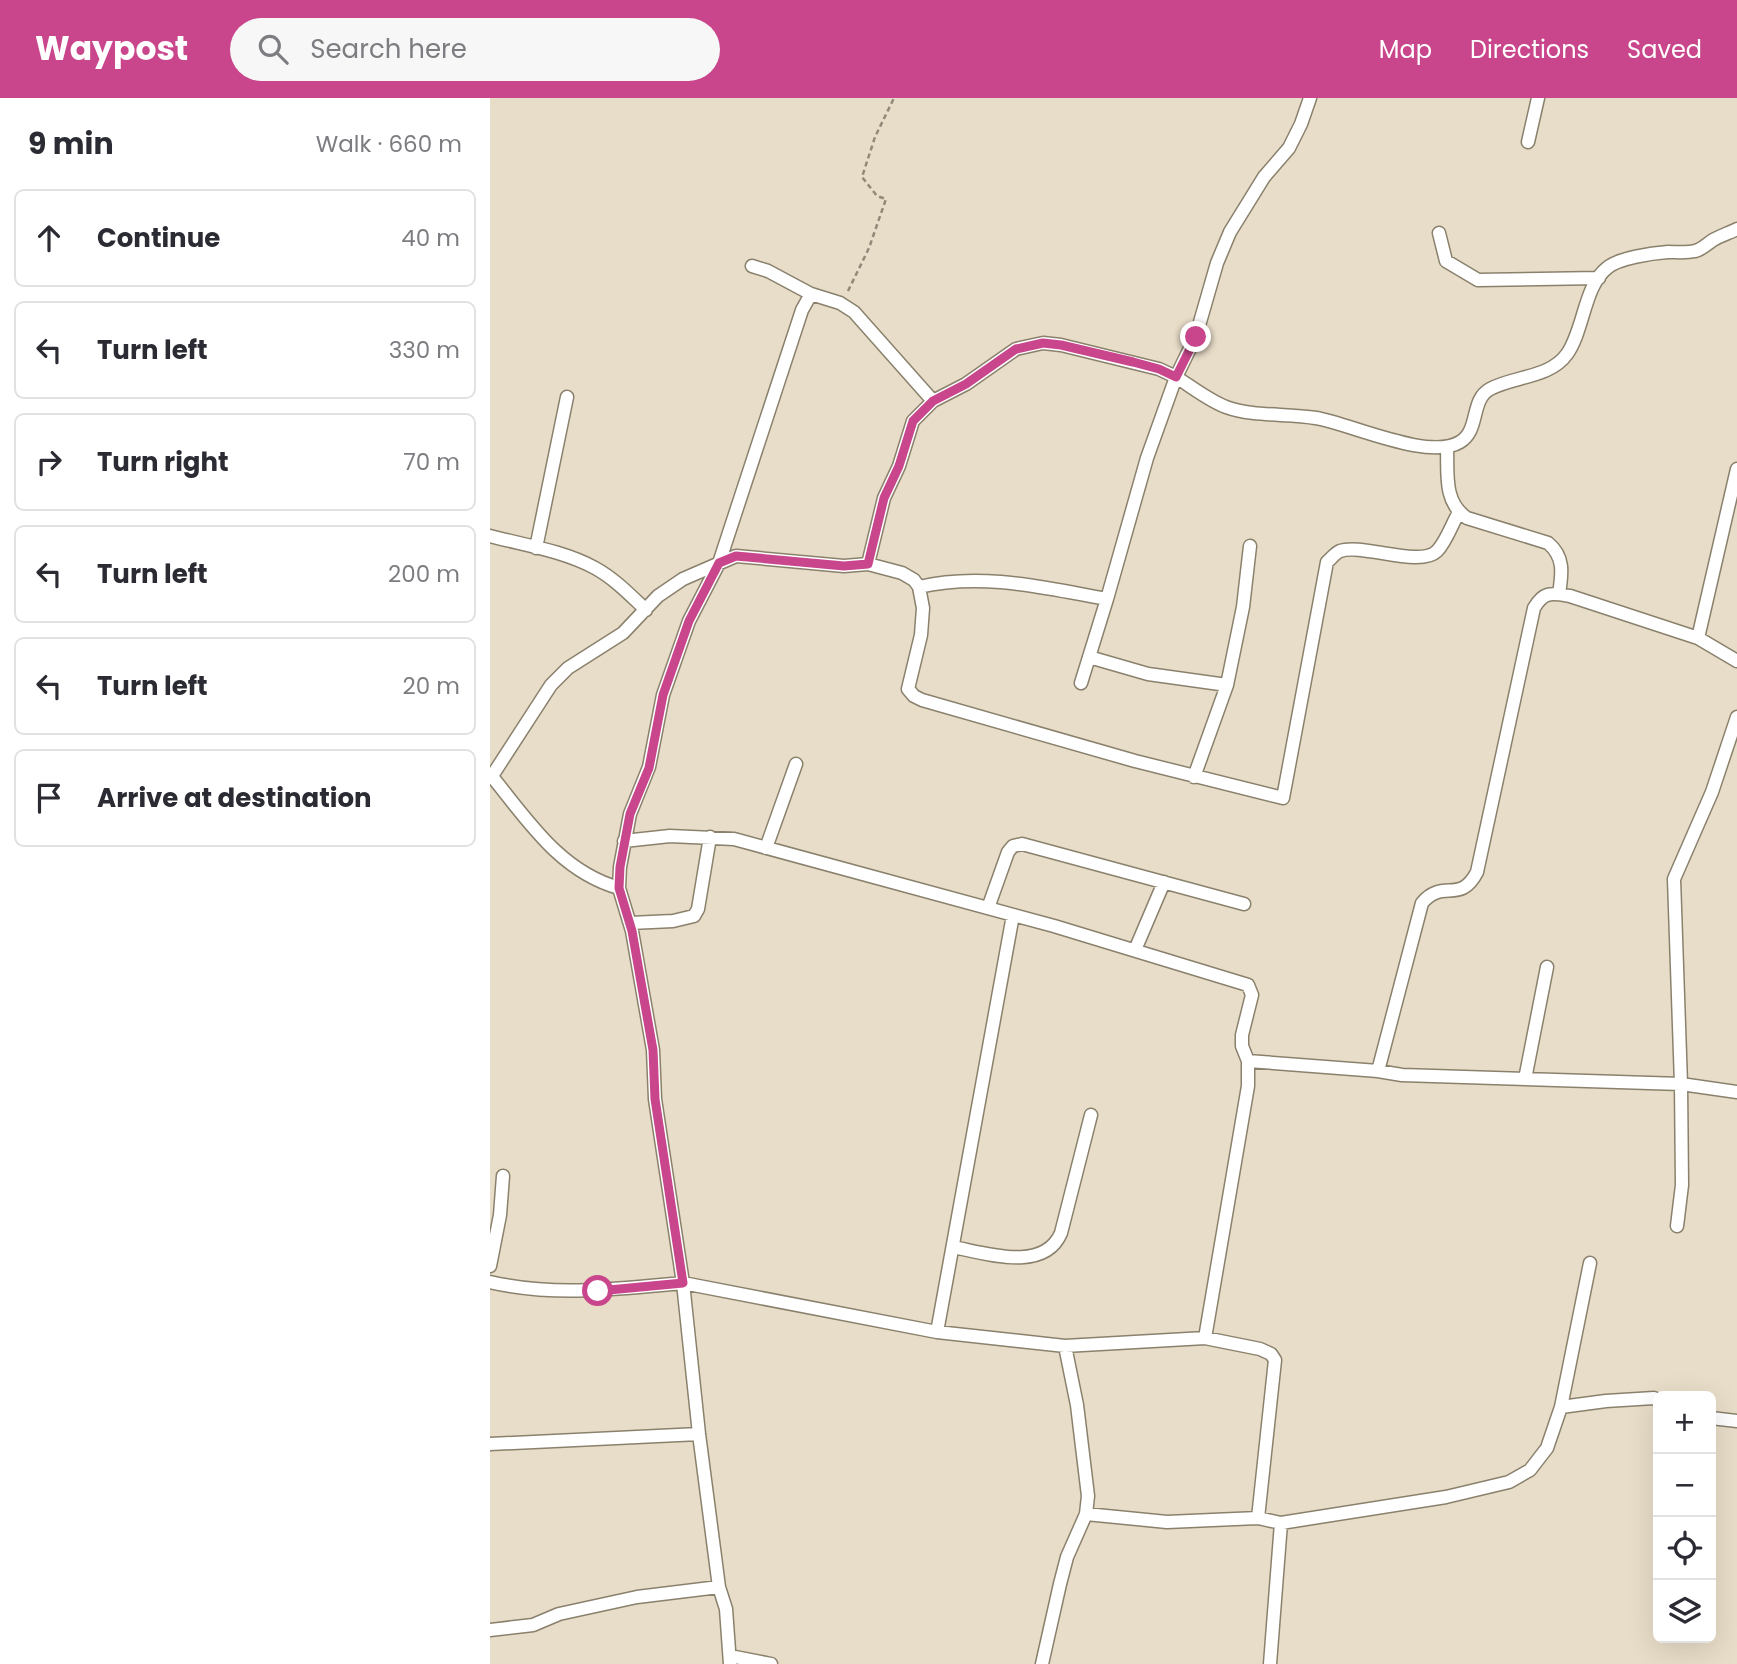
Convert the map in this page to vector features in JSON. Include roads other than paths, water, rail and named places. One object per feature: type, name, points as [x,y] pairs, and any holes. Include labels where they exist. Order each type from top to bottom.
[{"type":"street","points":[[1081,683],[1147,458],[1176,377],[1196,337],[1217,263],[1230,232],[1264,177],[1289,148],[1310,98]]},
{"type":"street","points":[[1528,142],[1538,98]]},
{"type":"street","points":[[868,564],[884,498],[899,466],[913,421],[933,401],[966,384],[1016,349],[1043,343],[1075,348],[1159,369],[1228,408],[1316,418],[1347,424],[1397,442],[1447,447],[1462,442],[1475,425],[1478,404],[1488,390],[1549,368],[1566,356],[1581,326],[1589,297],[1607,267],[1630,258],[1664,252],[1696,251],[1737,229]]},
{"type":"street","points":[[1439,233],[1446,261],[1478,280],[1598,278]]},
{"type":"street","points":[[752,266],[768,271],[811,294],[840,303],[854,312],[933,401]]},
{"type":"street","points":[[771,1664],[730,1660],[726,1609],[719,1587],[699,1434],[683,1283],[655,1099],[653,1050],[630,923],[619,888],[630,814],[649,768],[667,685],[689,621],[719,563],[802,310],[811,294]]},
{"type":"street","points":[[536,548],[567,397]]},
{"type":"street","points":[[1447,447],[1451,502],[1468,518],[1548,543],[1555,549],[1562,568],[1559,594]]},
{"type":"street","points":[[1698,638],[1737,469]]},
{"type":"street","points":[[619,888],[607,885],[581,871],[556,853],[527,822],[491,775],[551,685],[568,668],[623,633],[658,596],[683,579],[736,556],[844,566],[868,564],[902,573],[914,580],[919,587],[923,608],[921,635],[908,689],[914,696],[1194,777],[1283,798],[1327,562],[1338,551],[1429,555],[1437,551],[1459,512]]},
{"type":"street","points":[[490,536],[569,557],[595,568],[622,587],[646,610]]},
{"type":"street","points":[[1194,777],[1227,685],[1243,607],[1250,546]]},
{"type":"street","points":[[919,587],[942,582],[981,580],[1107,599]]},
{"type":"street","points":[[1378,1071],[1422,903],[1431,892],[1462,888],[1472,882],[1477,872],[1534,608],[1541,597],[1548,594],[1570,596],[1698,638],[1737,661]]},
{"type":"street","points":[[1089,657],[1148,674],[1227,685]]},
{"type":"street","points":[[1676,1226],[1682,1185],[1674,879],[1712,792],[1737,717]]},
{"type":"street","points":[[766,848],[796,764]]},
{"type":"street","points":[[624,841],[670,836],[733,839],[1013,915],[1248,985],[1252,995],[1242,1035],[1242,1046],[1248,1061],[1248,1086],[1205,1338]]},
{"type":"street","points":[[630,923],[673,921],[694,916],[698,909],[710,837]]},
{"type":"street","points":[[988,908],[1008,852],[1017,844],[1244,904]]},
{"type":"street","points":[[1135,950],[1164,882]]},
{"type":"street","points":[[937,1332],[1013,915]]},
{"type":"street","points":[[1525,1079],[1547,967]]},
{"type":"street","points":[[1248,1061],[1402,1075],[1681,1084],[1737,1092]]},
{"type":"street","points":[[953,1247],[1012,1256],[1040,1254],[1050,1250],[1061,1233],[1091,1115]]},
{"type":"street","points":[[490,1266],[500,1215],[503,1176]]},
{"type":"street","points":[[1086,1514],[1167,1521],[1258,1518],[1281,1522],[1446,1497],[1509,1482],[1530,1470],[1547,1448],[1561,1407],[1590,1264]]},
{"type":"street","points":[[490,1282],[557,1292],[683,1283],[937,1332],[1065,1346],[1205,1338],[1260,1349],[1271,1354],[1275,1360],[1258,1518]]},
{"type":"street","points":[[1042,1664],[1067,1558],[1086,1514],[1088,1496],[1077,1405],[1065,1346]]},
{"type":"street","points":[[1561,1407],[1653,1398]]},
{"type":"street","points":[[1716,1419],[1737,1421]]},
{"type":"street","points":[[490,1444],[699,1434]]},
{"type":"street","points":[[1270,1664],[1281,1522]]},
{"type":"street","points":[[490,1630],[533,1625],[559,1614],[637,1597],[719,1587]]}]
